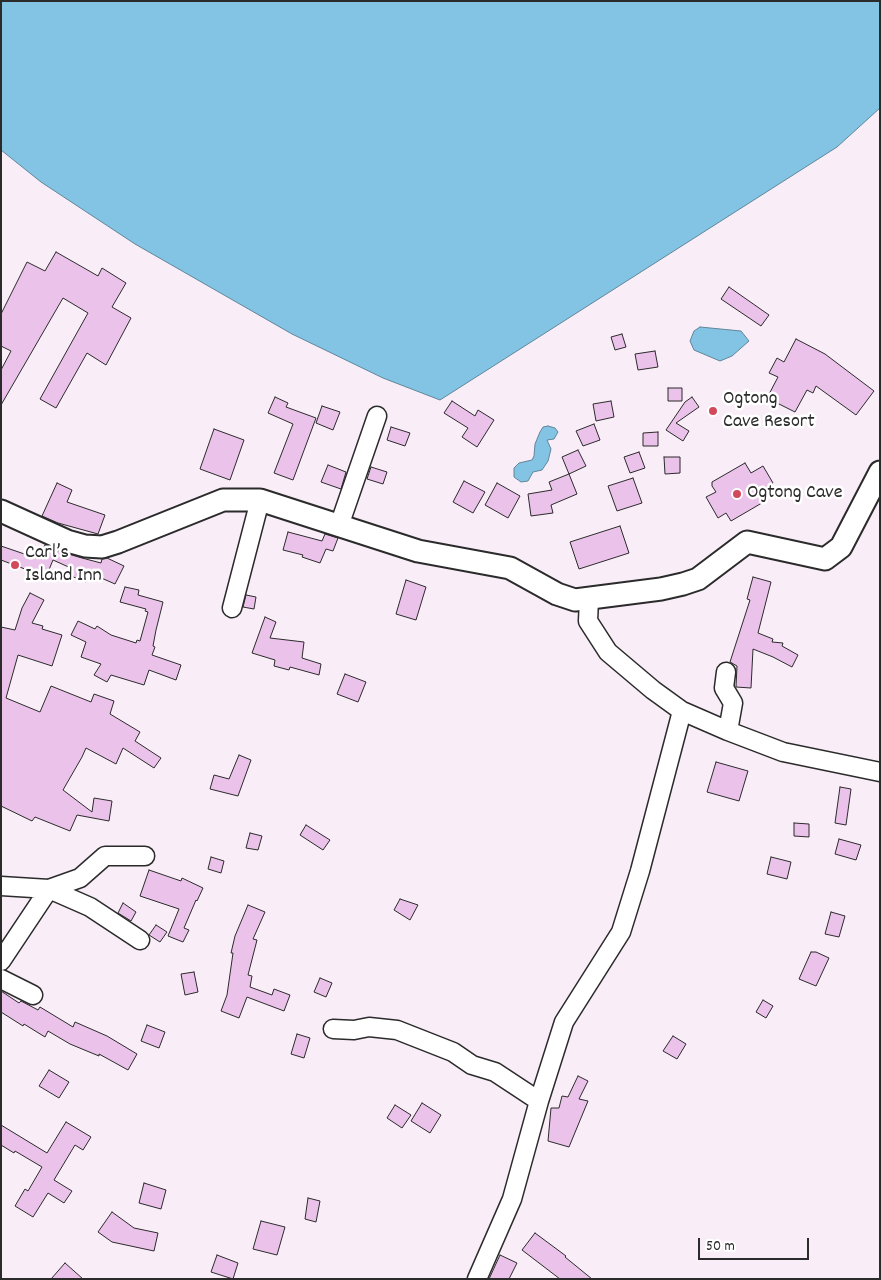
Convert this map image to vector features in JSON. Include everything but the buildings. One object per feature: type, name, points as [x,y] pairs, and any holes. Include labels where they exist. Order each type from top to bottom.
[{"type":"street","points":[[339,526],[377,416]]},
{"type":"street","points":[[1,511],[67,540],[85,546],[102,547],[223,500],[260,500],[418,551],[510,568],[557,594],[575,600],[661,589],[698,579],[747,542],[825,558],[841,547],[880,472]]},
{"type":"street","points":[[232,608],[260,500]]},
{"type":"street","points":[[589,598],[588,621],[608,652],[652,690],[682,711],[728,732],[783,752],[880,772]]},
{"type":"street","points":[[726,672],[724,688],[733,703],[728,732]]},
{"type":"street","points":[[478,1279],[512,1199],[539,1101],[564,1022],[621,932],[640,871],[682,711]]},
{"type":"street","points":[[1,961],[49,889],[80,878],[105,856],[145,856]]},
{"type":"street","points":[[1,886],[49,889],[90,907],[140,940]]},
{"type":"street","points":[[1,979],[33,995]]},
{"type":"street","points":[[333,1029],[354,1030],[369,1027],[397,1030],[453,1052],[472,1065],[495,1072],[539,1101]]},
{"type":"water","points":[[1,1],[880,1],[880,108],[837,147],[440,400],[383,378],[292,334],[135,244],[41,182],[1,150]]},
{"type":"water","points":[[700,327],[741,331],[749,341],[732,356],[720,361],[694,350],[690,341],[694,331]]},
{"type":"water","points":[[543,427],[555,428],[558,432],[554,439],[547,440],[551,449],[548,461],[542,470],[533,472],[528,481],[521,482],[514,477],[514,468],[519,463],[532,460],[535,444],[540,432]]},
{"type":"place","name":"Ogtong Cave Resort","points":[[713,411]]},
{"type":"place","name":"Ogtong Cave","points":[[737,494]]},
{"type":"place","name":"Carl’s Island Inn","points":[[15,565]]}]
